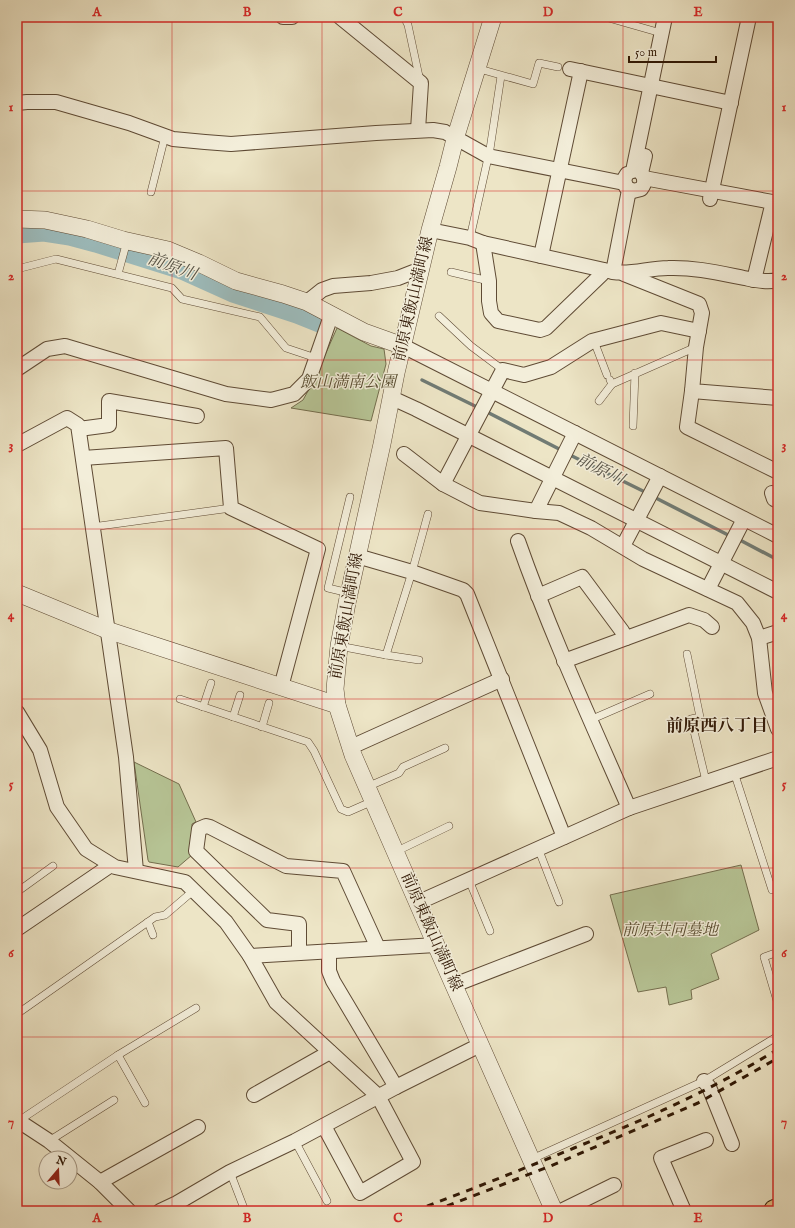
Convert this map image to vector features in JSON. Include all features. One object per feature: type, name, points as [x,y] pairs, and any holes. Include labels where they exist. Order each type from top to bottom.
[{"type":"street","points":[[283,17],[292,17]]},
{"type":"street","points":[[340,17],[352,24],[421,83],[418,130]]},
{"type":"street","name":"前原東飯山満町線","points":[[493,17],[476,68],[430,230],[349,593],[339,646],[335,689],[337,706],[351,747],[370,794],[554,1211]]},
{"type":"street","points":[[612,272],[635,181],[650,86],[664,17]]},
{"type":"street","points":[[711,195],[749,17]]},
{"type":"street","points":[[541,256],[560,167],[570,69],[731,103]]},
{"type":"street","points":[[17,103],[56,102],[129,123],[173,138],[230,144],[432,130],[445,132],[472,148],[489,152],[560,167],[776,206],[754,280]]},
{"type":"street","points":[[17,219],[45,220],[87,229],[127,241],[168,250],[236,280],[306,302],[330,316],[364,332],[403,346],[778,536]]},
{"type":"street","points":[[430,230],[612,272],[699,304],[702,312],[696,348],[687,427],[778,473]]},
{"type":"street","points":[[477,241],[489,281],[489,302],[491,313],[498,321],[540,330],[546,328],[602,274],[667,268],[694,269],[772,282],[778,280]]},
{"type":"street","points":[[306,302],[322,290],[333,286],[384,281],[398,278],[421,269]]},
{"type":"street","points":[[17,369],[47,349],[65,346],[226,394],[271,400],[294,394],[309,379],[330,316]]},
{"type":"street","points":[[443,484],[503,370],[524,375],[551,367],[594,341],[662,323],[699,331]]},
{"type":"street","points":[[692,390],[778,398]]},
{"type":"street","points":[[392,398],[469,435],[778,592]]},
{"type":"street","points":[[79,429],[109,425],[109,401],[197,416]]},
{"type":"street","points":[[17,446],[67,418],[78,425],[126,757],[136,871]]},
{"type":"street","points":[[536,511],[575,433]]},
{"type":"street","points":[[83,458],[226,448],[231,508],[318,549],[281,687]]},
{"type":"street","points":[[404,454],[443,484],[480,503],[558,513],[591,528],[643,559],[737,603],[753,622],[759,638],[765,693],[778,729]]},
{"type":"street","points":[[623,546],[660,476]]},
{"type":"street","points":[[708,589],[744,519]]},
{"type":"street","points":[[518,541],[564,661],[629,808]]},
{"type":"street","points":[[357,556],[412,572],[464,590],[467,594],[564,837]]},
{"type":"street","points":[[538,596],[582,577],[626,638]]},
{"type":"street","points":[[17,593],[107,630],[337,706]]},
{"type":"street","points":[[564,661],[689,615],[704,620],[712,627]]},
{"type":"street","points":[[759,638],[778,632]]},
{"type":"street","points":[[351,747],[502,679]]},
{"type":"street","points":[[17,712],[40,750],[57,807],[86,849],[115,867],[185,882],[226,922],[250,956],[276,1002],[378,1096],[413,1162],[360,1193],[324,1126]]},
{"type":"street","points":[[418,903],[629,808],[778,758]]},
{"type":"street","points":[[299,953],[299,924],[267,920],[196,851],[199,829],[202,827],[210,827],[286,866],[343,871],[378,948]]},
{"type":"street","points":[[17,929],[111,864]]},
{"type":"street","points":[[454,985],[586,934]]},
{"type":"street","points":[[250,956],[436,945]]},
{"type":"street","points":[[329,951],[329,971],[333,981],[396,1086]]},
{"type":"street","points":[[160,1211],[179,1207],[230,1172],[295,1141],[396,1086],[480,1045]]},
{"type":"street","points":[[254,1095],[330,1052]]},
{"type":"street","points":[[704,1081],[709,1088],[732,1144]]},
{"type":"street","points":[[18,1121],[49,1141],[100,1182],[129,1211]]},
{"type":"street","points":[[100,1182],[198,1127]]},
{"type":"street","points":[[684,1211],[661,1158],[706,1140]]},
{"type":"street","points":[[561,1211],[614,1185]]},
{"type":"lane","points":[[404,17],[408,25],[421,83]]},
{"type":"lane","points":[[604,17],[661,33]]},
{"type":"lane","points":[[476,68],[533,84],[540,63],[570,69]]},
{"type":"lane","points":[[477,241],[501,76]]},
{"type":"lane","points":[[151,192],[165,136]]},
{"type":"lane","points":[[118,274],[127,241]]},
{"type":"lane","points":[[17,269],[56,259],[172,288],[182,299],[260,317],[286,348],[316,358]]},
{"type":"lane","points":[[451,272],[489,281]]},
{"type":"lane","points":[[439,316],[471,346],[503,370]]},
{"type":"lane","points":[[594,341],[610,380]]},
{"type":"lane","points":[[599,401],[610,380],[635,373],[696,348]]},
{"type":"lane","points":[[633,426],[635,373]]},
{"type":"lane","points":[[349,593],[328,588],[350,497]]},
{"type":"lane","points":[[92,527],[231,508]]},
{"type":"lane","points":[[386,655],[412,572],[428,514]]},
{"type":"lane","points":[[339,646],[419,660]]},
{"type":"lane","points":[[687,654],[700,717],[691,719],[706,781]]},
{"type":"lane","points":[[203,707],[211,683]]},
{"type":"lane","points":[[590,720],[650,694]]},
{"type":"lane","points":[[233,717],[240,695]]},
{"type":"lane","points":[[180,699],[308,742],[314,751],[340,809],[348,812],[370,794],[400,773],[403,767],[445,748]]},
{"type":"lane","points":[[262,727],[269,703]]},
{"type":"lane","points":[[734,772],[772,890],[778,888]]},
{"type":"lane","points":[[396,852],[449,826]]},
{"type":"lane","points":[[538,848],[559,902]]},
{"type":"lane","points":[[17,892],[53,866]]},
{"type":"lane","points":[[469,880],[490,931]]},
{"type":"lane","points":[[17,1014],[155,917],[165,915],[193,891]]},
{"type":"lane","points":[[148,922],[153,935]]},
{"type":"lane","points":[[778,952],[764,957],[778,1004]]},
{"type":"lane","points":[[18,1121],[118,1055],[196,1008]]},
{"type":"lane","points":[[531,1159],[704,1081],[778,1036]]},
{"type":"lane","points":[[118,1055],[145,1102]]},
{"type":"lane","points":[[49,1141],[114,1100]]},
{"type":"lane","points":[[295,1141],[327,1201]]},
{"type":"lane","points":[[230,1172],[245,1211]]},
{"type":"green space","name":"飯山満南公園","points":[[337,328],[371,346],[384,349],[386,364],[371,421],[291,408],[303,400],[313,382]]},
{"type":"green space","points":[[134,762],[179,784],[196,822],[192,824],[192,855],[178,867],[149,862],[148,860]]},
{"type":"green space","name":"前原共同墓地","points":[[741,865],[759,930],[711,954],[719,979],[691,990],[692,999],[669,1005],[666,987],[638,992],[610,895]]},
{"type":"waterway","name":"前原川","points":[[17,233],[44,231],[70,235],[96,242],[182,269],[233,292],[297,313],[322,323]]},
{"type":"waterway","name":"前原川","points":[[422,380],[479,408]]},
{"type":"waterway","name":"前原川","points":[[485,411],[563,451]]},
{"type":"waterway","name":"前原川","points":[[568,454],[647,493]]},
{"type":"waterway","name":"前原川","points":[[652,496],[732,537]]},
{"type":"waterway","name":"前原川","points":[[738,539],[778,560]]},
{"type":"railway","points":[[414,1211],[534,1164],[652,1115],[704,1091],[778,1049]]},
{"type":"railway","points":[[434,1211],[548,1167],[698,1103],[778,1058]]},
{"type":"district","name":"前原西八丁目","points":[[717,726]]}]
